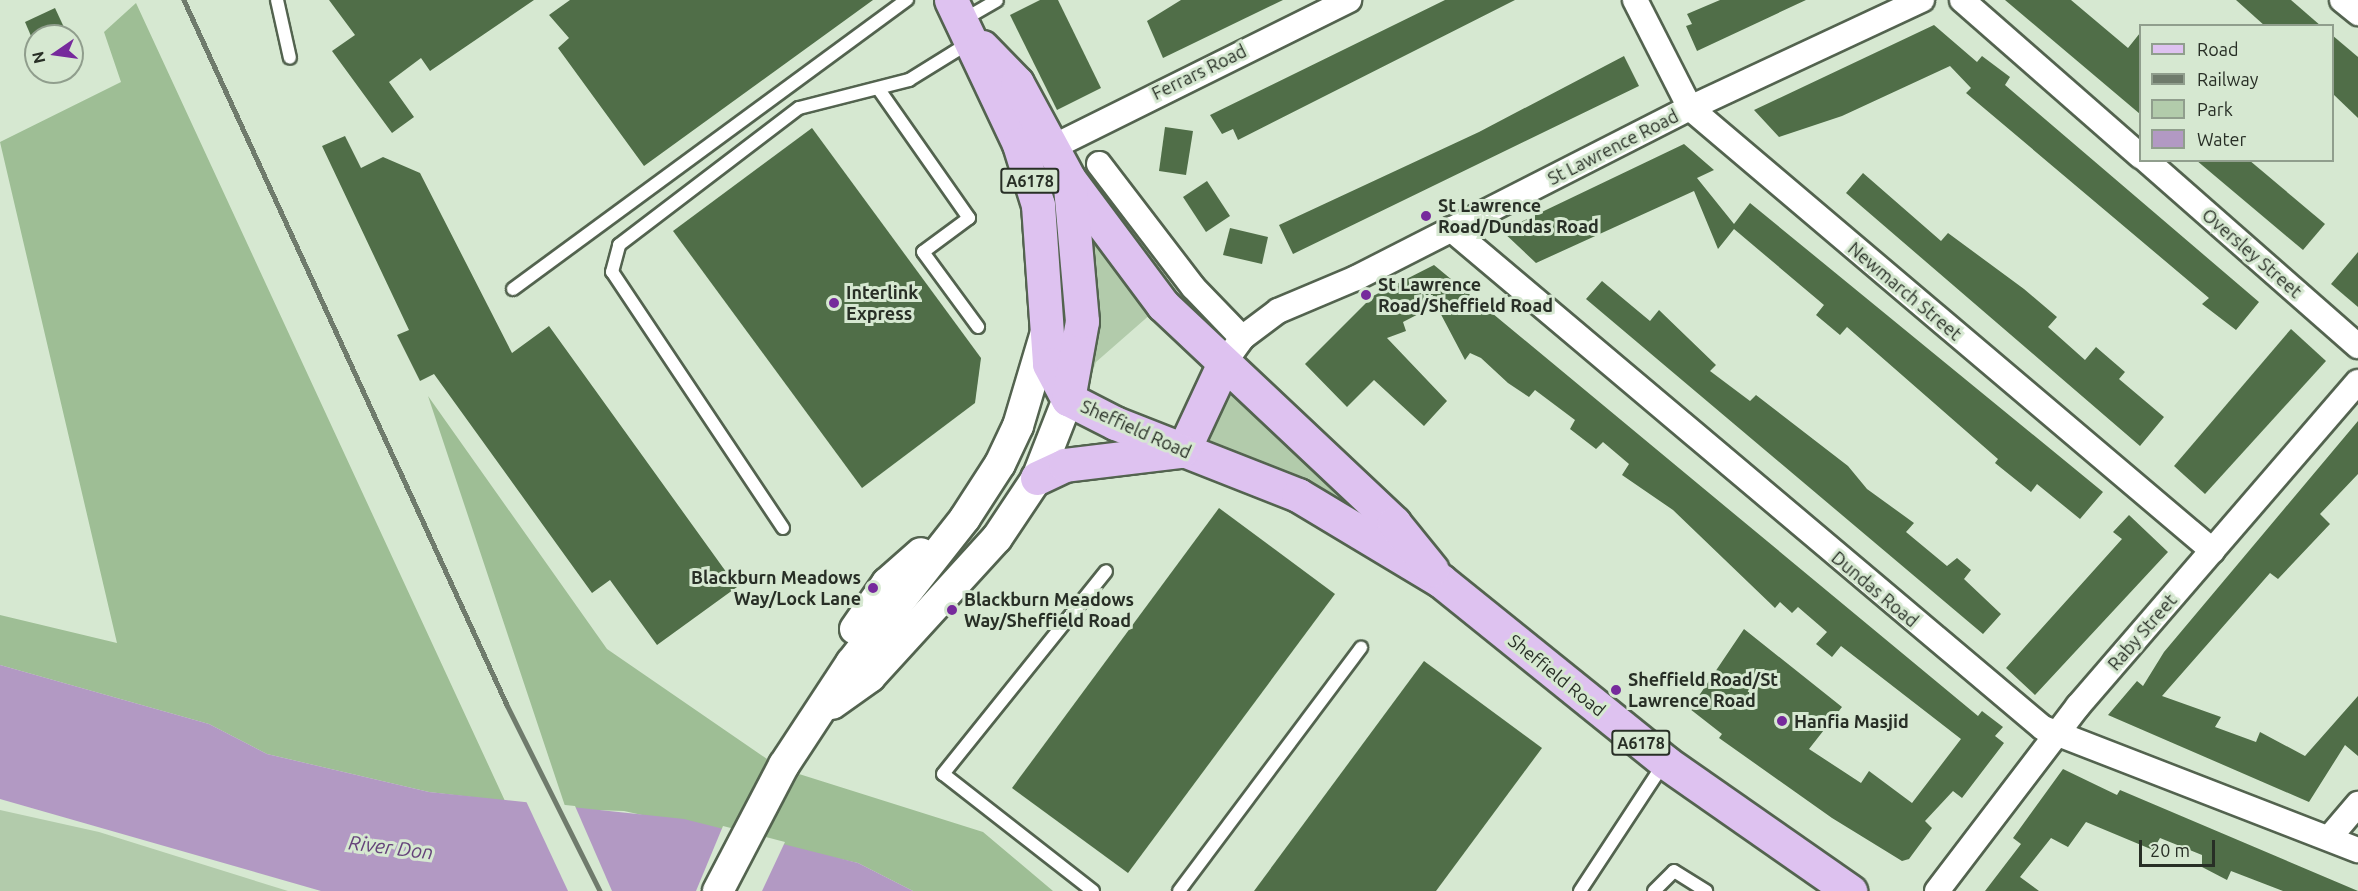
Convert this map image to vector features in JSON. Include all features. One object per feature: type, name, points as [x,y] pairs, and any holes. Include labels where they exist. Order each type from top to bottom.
[{"type":"main road","name":"Sheffield Road","points":[[963,20],[1017,83],[1069,178],[1163,305],[1233,350],[1394,523],[1441,581]]},
{"type":"main road","name":"Sheffield Road","points":[[963,20],[997,104],[1019,144],[1038,205],[1050,364],[1068,399],[1183,451],[1298,495],[1441,581],[1665,762],[1850,891]]},
{"type":"main road","points":[[1038,205],[1038,163],[1051,148]]},
{"type":"main road","points":[[1068,399],[1082,321],[1069,178]]},
{"type":"main road","points":[[1037,478],[1065,465],[1183,451],[1233,350]]},
{"type":"street","name":"Ferrars Road","points":[[1051,148],[1349,0]]},
{"type":"street","name":"Newmarch Street","points":[[1635,0],[1690,108],[2213,551]]},
{"type":"street","name":"St Lawrence Road","points":[[1233,350],[1278,311],[1451,229],[1690,108],[1922,0]]},
{"type":"street","points":[[1962,0],[2139,155]]},
{"type":"street","points":[[2342,0],[2358,13]]},
{"type":"street","name":"Oversley Street","points":[[2148,162],[2358,346]]},
{"type":"street","name":"Sheffield Road","points":[[1100,164],[1193,287],[1233,350]]},
{"type":"street","name":"Dundas Road","points":[[1451,229],[2043,728],[2358,850]]},
{"type":"street","points":[[718,891],[784,765],[827,708],[851,663],[950,537],[999,464],[1018,426],[1046,331]]},
{"type":"street","name":"Raby Street","points":[[1937,891],[2060,733],[2358,382]]},
{"type":"street","points":[[827,708],[870,678],[939,605],[997,538],[1037,478],[1068,399]]},
{"type":"street","points":[[2329,838],[2358,804]]},
{"type":"lane","points":[[277,0],[290,58]]},
{"type":"lane","points":[[513,289],[907,0]]},
{"type":"lane","points":[[783,528],[612,272],[619,245],[799,108],[880,91],[909,80],[963,20],[997,0]]},
{"type":"lane","points":[[880,91],[969,218],[923,252],[978,327]]},
{"type":"lane","points":[[1093,891],[943,774],[1106,571]]},
{"type":"lane","points":[[1179,891],[1361,648]]},
{"type":"lane","points":[[1586,889],[1665,762]]},
{"type":"lane","points":[[1654,891],[1674,871],[1706,891]]},
{"type":"green space","points":[[136,3],[505,801],[429,792],[267,754],[209,724],[0,665],[0,615],[117,643],[0,142],[121,82],[104,32]]},
{"type":"green space","points":[[1087,229],[1152,313],[1096,362],[1086,390]]},
{"type":"green space","points":[[1225,386],[1391,529],[1204,442]]},
{"type":"green space","points":[[428,396],[607,649],[780,768],[983,832],[1053,891],[913,891],[858,863],[624,811],[566,809]]},
{"type":"green space","points":[[0,810],[99,832],[288,891],[0,891]]},
{"type":"water","name":"River Don","points":[[0,665],[209,724],[267,754],[429,792],[684,819],[858,863],[913,891],[321,891],[0,799]]},
{"type":"pier","points":[[526,801],[575,806],[612,891],[568,891]]},
{"type":"pier","points":[[723,826],[785,842],[762,891],[696,891]]},
{"type":"building","points":[[329,0],[534,0],[430,71],[421,58],[389,82],[414,117],[392,133],[332,51],[355,35]]},
{"type":"building","points":[[570,0],[873,0],[644,166],[558,48],[569,38],[549,15]]},
{"type":"building","points":[[1040,0],[1058,0],[1101,88],[1057,110],[1010,15]]},
{"type":"building","points":[[1181,0],[1283,0],[1163,58],[1147,21]]},
{"type":"building","points":[[1445,0],[1515,0],[1238,140],[1233,129],[1222,134],[1210,115]]},
{"type":"building","points":[[1720,0],[1806,0],[1697,51],[1686,26],[1692,24],[1687,14]]},
{"type":"building","points":[[2005,0],[2071,0],[2128,48],[2139,34],[2139,113]]},
{"type":"building","points":[[2236,0],[2291,0],[2319,24],[2263,24]]},
{"type":"building","points":[[55,8],[62,24],[26,24],[25,22]]},
{"type":"building","points":[[1934,25],[1977,62],[1982,56],[2010,77],[2005,85],[2259,302],[2236,330],[2202,304],[2209,298],[1966,93],[1971,88],[1950,66],[1842,116],[1779,137],[1754,110]]},
{"type":"building","points":[[2334,37],[2358,57],[2358,118],[2334,95]]},
{"type":"building","points":[[1624,56],[1639,86],[1293,254],[1279,225],[1479,132]]},
{"type":"building","points":[[1165,127],[1193,131],[1186,175],[1159,171]]},
{"type":"building","name":"Interlink Express","points":[[812,128],[981,358],[975,403],[862,488],[673,231]]},
{"type":"building","points":[[345,136],[361,168],[383,157],[420,173],[512,353],[549,326],[737,587],[657,645],[610,580],[592,593],[434,374],[420,381],[397,335],[409,330],[322,146]]},
{"type":"building","points":[[1684,144],[1714,170],[1697,178],[1734,224],[1750,203],[2103,492],[2080,519],[2037,484],[2031,492],[1995,463],[1998,459],[1847,327],[1840,335],[1816,315],[1824,305],[1734,229],[1718,249],[1694,191],[1536,263],[1502,231]]},
{"type":"building","points":[[2198,162],[2251,162],[2325,224],[2303,250]]},
{"type":"building","points":[[1863,173],[1941,241],[1948,233],[2024,289],[2057,317],[2048,327],[2085,360],[2096,347],[2125,372],[2119,379],[2164,417],[2140,446],[1846,193]]},
{"type":"building","points":[[1207,181],[1230,216],[1206,232],[1183,197]]},
{"type":"building","points":[[1230,228],[1268,237],[1262,264],[1223,255]]},
{"type":"building","points":[[2358,252],[2358,307],[2331,284]]},
{"type":"building","points":[[1434,265],[1978,716],[1982,711],[2003,727],[1995,736],[2004,743],[1962,798],[1953,791],[1925,821],[1932,828],[1909,859],[1902,861],[1832,818],[1719,738],[1722,734],[1690,709],[1744,629],[1842,707],[1809,749],[1861,783],[1869,771],[1912,803],[1961,739],[1841,646],[1832,657],[1816,644],[1827,632],[1798,607],[1792,613],[1780,602],[1775,608],[1673,510],[1622,475],[1629,464],[1603,442],[1596,449],[1570,429],[1575,420],[1535,390],[1529,397],[1508,383],[1481,358],[1470,353],[1465,360],[1436,305],[1403,322],[1406,331],[1387,338],[1447,401],[1424,426],[1374,380],[1347,407],[1305,364],[1373,296]]},
{"type":"building","points":[[1602,281],[1650,321],[1659,310],[1716,365],[1710,371],[1750,401],[1756,395],[1848,466],[1867,489],[1914,523],[1906,532],[1947,566],[1957,558],[1971,570],[1964,579],[2001,614],[1983,634],[1586,299]]},
{"type":"building","points":[[2291,329],[2326,361],[2205,494],[2174,466]]},
{"type":"building","points":[[2358,421],[2358,474],[2320,514],[2330,524],[2278,579],[2270,573],[2162,696],[2221,717],[2215,727],[2256,742],[2260,732],[2305,756],[2358,696],[2358,756],[2345,745],[2309,802],[2108,715],[2137,681],[2143,686],[2164,652]]},
{"type":"building","points":[[1219,508],[1335,594],[1128,873],[1012,788]]},
{"type":"building","points":[[2129,515],[2168,552],[2035,695],[2006,668],[2122,539],[2113,532]]},
{"type":"building","points":[[1424,661],[1542,748],[1436,891],[1254,891]]},
{"type":"building","points":[[2063,769],[2117,795],[2120,790],[2358,891],[2283,891],[2231,871],[2227,880],[2202,867],[2202,855],[2160,838],[2153,850],[2086,822],[2068,847],[2051,838],[2020,877],[2039,891],[1985,891],[2021,844],[2013,838]]},
{"type":"railway","points":[[184,0],[507,705],[600,891]]},
{"type":"place","name":"St Lawrence Road/Dundas Road","points":[[1426,216]]},
{"type":"place","name":"St Lawrence Road/Sheffield Road","points":[[1366,295]]},
{"type":"place","name":"Interlink Express","points":[[834,303]]},
{"type":"place","name":"Blackburn Meadows Way/Lock Lane","points":[[873,588]]},
{"type":"place","name":"Blackburn Meadows Way/Sheffield Road","points":[[952,610]]},
{"type":"place","name":"Sheffield Road/St Lawrence Road","points":[[1616,690]]},
{"type":"place","name":"Hanfia Masjid","points":[[1782,721]]}]
